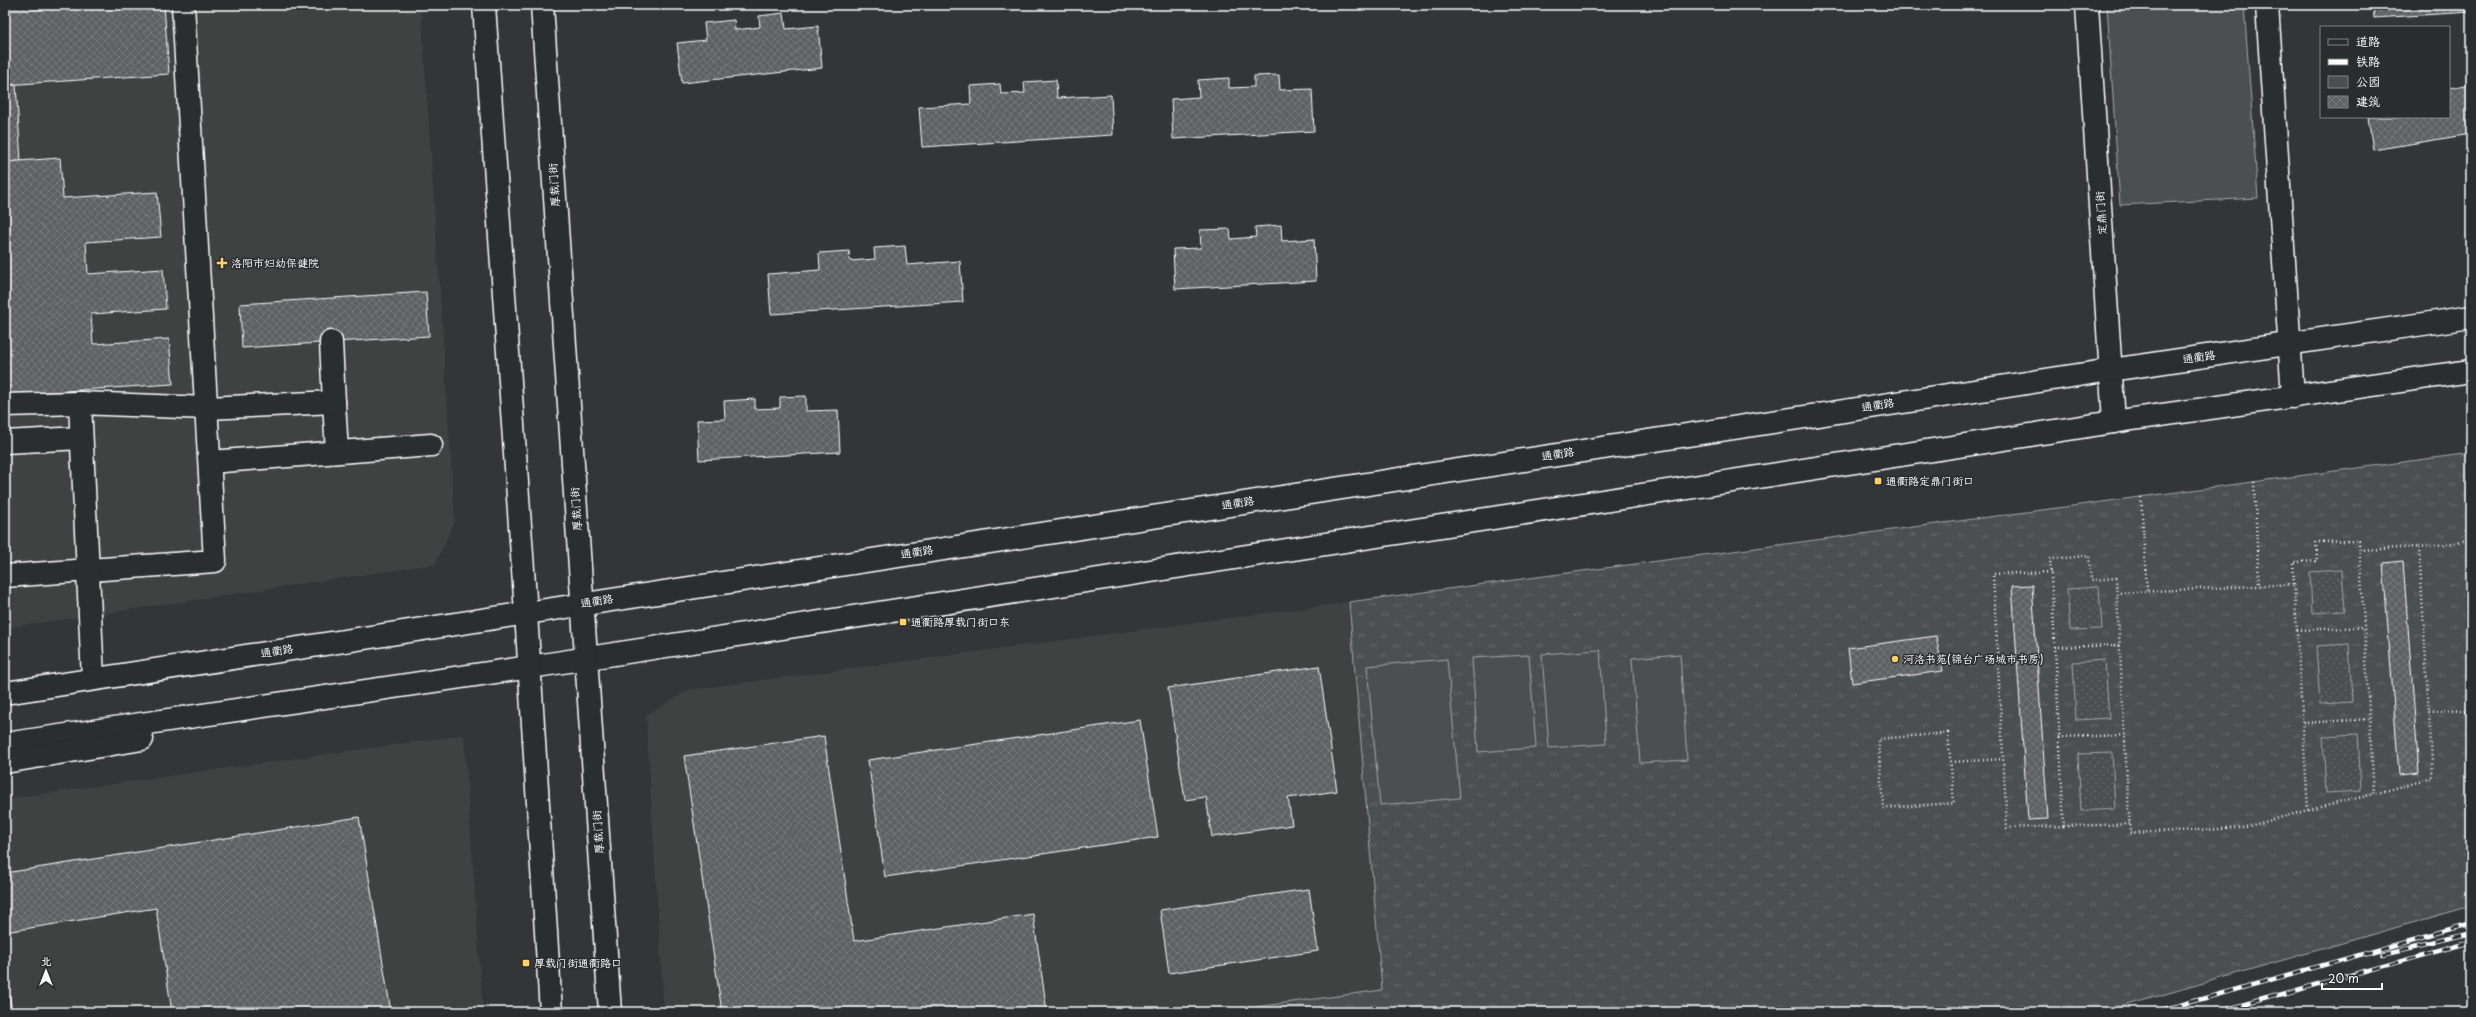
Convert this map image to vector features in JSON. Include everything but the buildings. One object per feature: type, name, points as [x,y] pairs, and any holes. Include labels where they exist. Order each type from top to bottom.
[{"type":"street","points":[[5,576],[216,561],[183,5]]},
{"type":"street","points":[[484,5],[530,668],[551,1012]]},
{"type":"street","name":"厚载门街","points":[[542,5],[610,1012]]},
{"type":"street","name":"定鼎门街","points":[[2087,5],[2114,422]]},
{"type":"street","points":[[2267,5],[2293,397]]},
{"type":"street","name":"通衢路","points":[[5,693],[526,613],[582,603],[2289,343],[2471,317]]},
{"type":"street","points":[[331,342],[337,452]]},
{"type":"street","points":[[5,762],[66,753],[587,658],[2114,422],[2471,372]]},
{"type":"street","points":[[5,404],[80,403],[207,408],[334,402]]},
{"type":"street","points":[[80,403],[93,679]]},
{"type":"street","points":[[5,442],[82,438]]},
{"type":"street","points":[[210,462],[431,445]]},
{"type":"street","points":[[5,744],[530,668]]},
{"type":"path","points":[[2254,482],[2258,586]]},
{"type":"path","points":[[2141,497],[2147,591]]},
{"type":"path","points":[[2308,810],[2293,562],[2317,561],[2316,542],[2360,541],[2374,794]]},
{"type":"path","points":[[2360,550],[2419,547],[2471,541]]},
{"type":"path","points":[[2064,826],[2050,559],[2089,556],[2091,580],[2116,578],[2130,833],[2242,828],[2433,778],[2419,547]]},
{"type":"path","points":[[2051,572],[1993,574],[2007,828],[2130,824]]},
{"type":"path","points":[[2117,593],[2294,584]]},
{"type":"path","points":[[2297,630],[2365,627]]},
{"type":"path","points":[[2055,647],[2120,645]]},
{"type":"path","points":[[2429,711],[2471,709]]},
{"type":"path","points":[[2303,723],[2370,720]]},
{"type":"path","points":[[1948,733],[1951,762],[1954,803],[1883,808],[1878,739],[1948,733]]},
{"type":"path","points":[[2059,737],[2125,735]]},
{"type":"path","points":[[1951,762],[2003,759]]},
{"type":"shaded area","name":"洛阳市妇幼保健院","points":[[5,5],[421,5],[455,521],[435,564],[5,628]]},
{"type":"shaded area","points":[[1349,602],[1382,990],[1218,1012],[664,1012],[646,715],[689,690]]},
{"type":"shaded area","points":[[464,735],[483,1012],[5,1012],[5,799]]},
{"type":"green space","points":[[2107,5],[2244,5],[2258,198],[2120,205]]},
{"type":"green space","points":[[2471,453],[2471,906],[2103,1012],[1218,1012],[1382,990],[1349,602]]},
{"type":"green space","points":[[2342,570],[2345,611],[2312,613],[2310,572]]},
{"type":"green space","points":[[2099,587],[2102,629],[2070,630],[2067,589]]},
{"type":"green space","points":[[2349,644],[2352,702],[2320,704],[2316,646]]},
{"type":"green space","points":[[1600,650],[1606,744],[1549,748],[1542,654]]},
{"type":"green space","points":[[1680,654],[1687,760],[1640,763],[1632,658]]},
{"type":"green space","points":[[1529,655],[1536,748],[1478,752],[1472,658]]},
{"type":"green space","points":[[1447,659],[1460,798],[1380,805],[1367,666]]},
{"type":"green space","points":[[2105,660],[2109,718],[2076,720],[2073,662]]},
{"type":"green space","points":[[2358,734],[2361,791],[2326,793],[2323,736]]},
{"type":"green space","points":[[2112,753],[2115,809],[2081,811],[2078,754]]},
{"type":"railway","points":[[2155,1012],[2471,924]]},
{"type":"railway","points":[[2382,954],[2471,934]]},
{"type":"railway","points":[[2216,1012],[2471,942]]},
{"type":"place","name":"洛阳市妇幼保健院","points":[[222,263]]},
{"type":"place","name":"通衢路定鼎门街口","points":[[1878,481]]},
{"type":"place","name":"通衢路厚载门街口东","points":[[903,622]]},
{"type":"place","name":"河洛书苑(锦台广场城市书房)","points":[[1895,659]]},
{"type":"place","name":"厚载门街通衢路口","points":[[526,963]]}]
